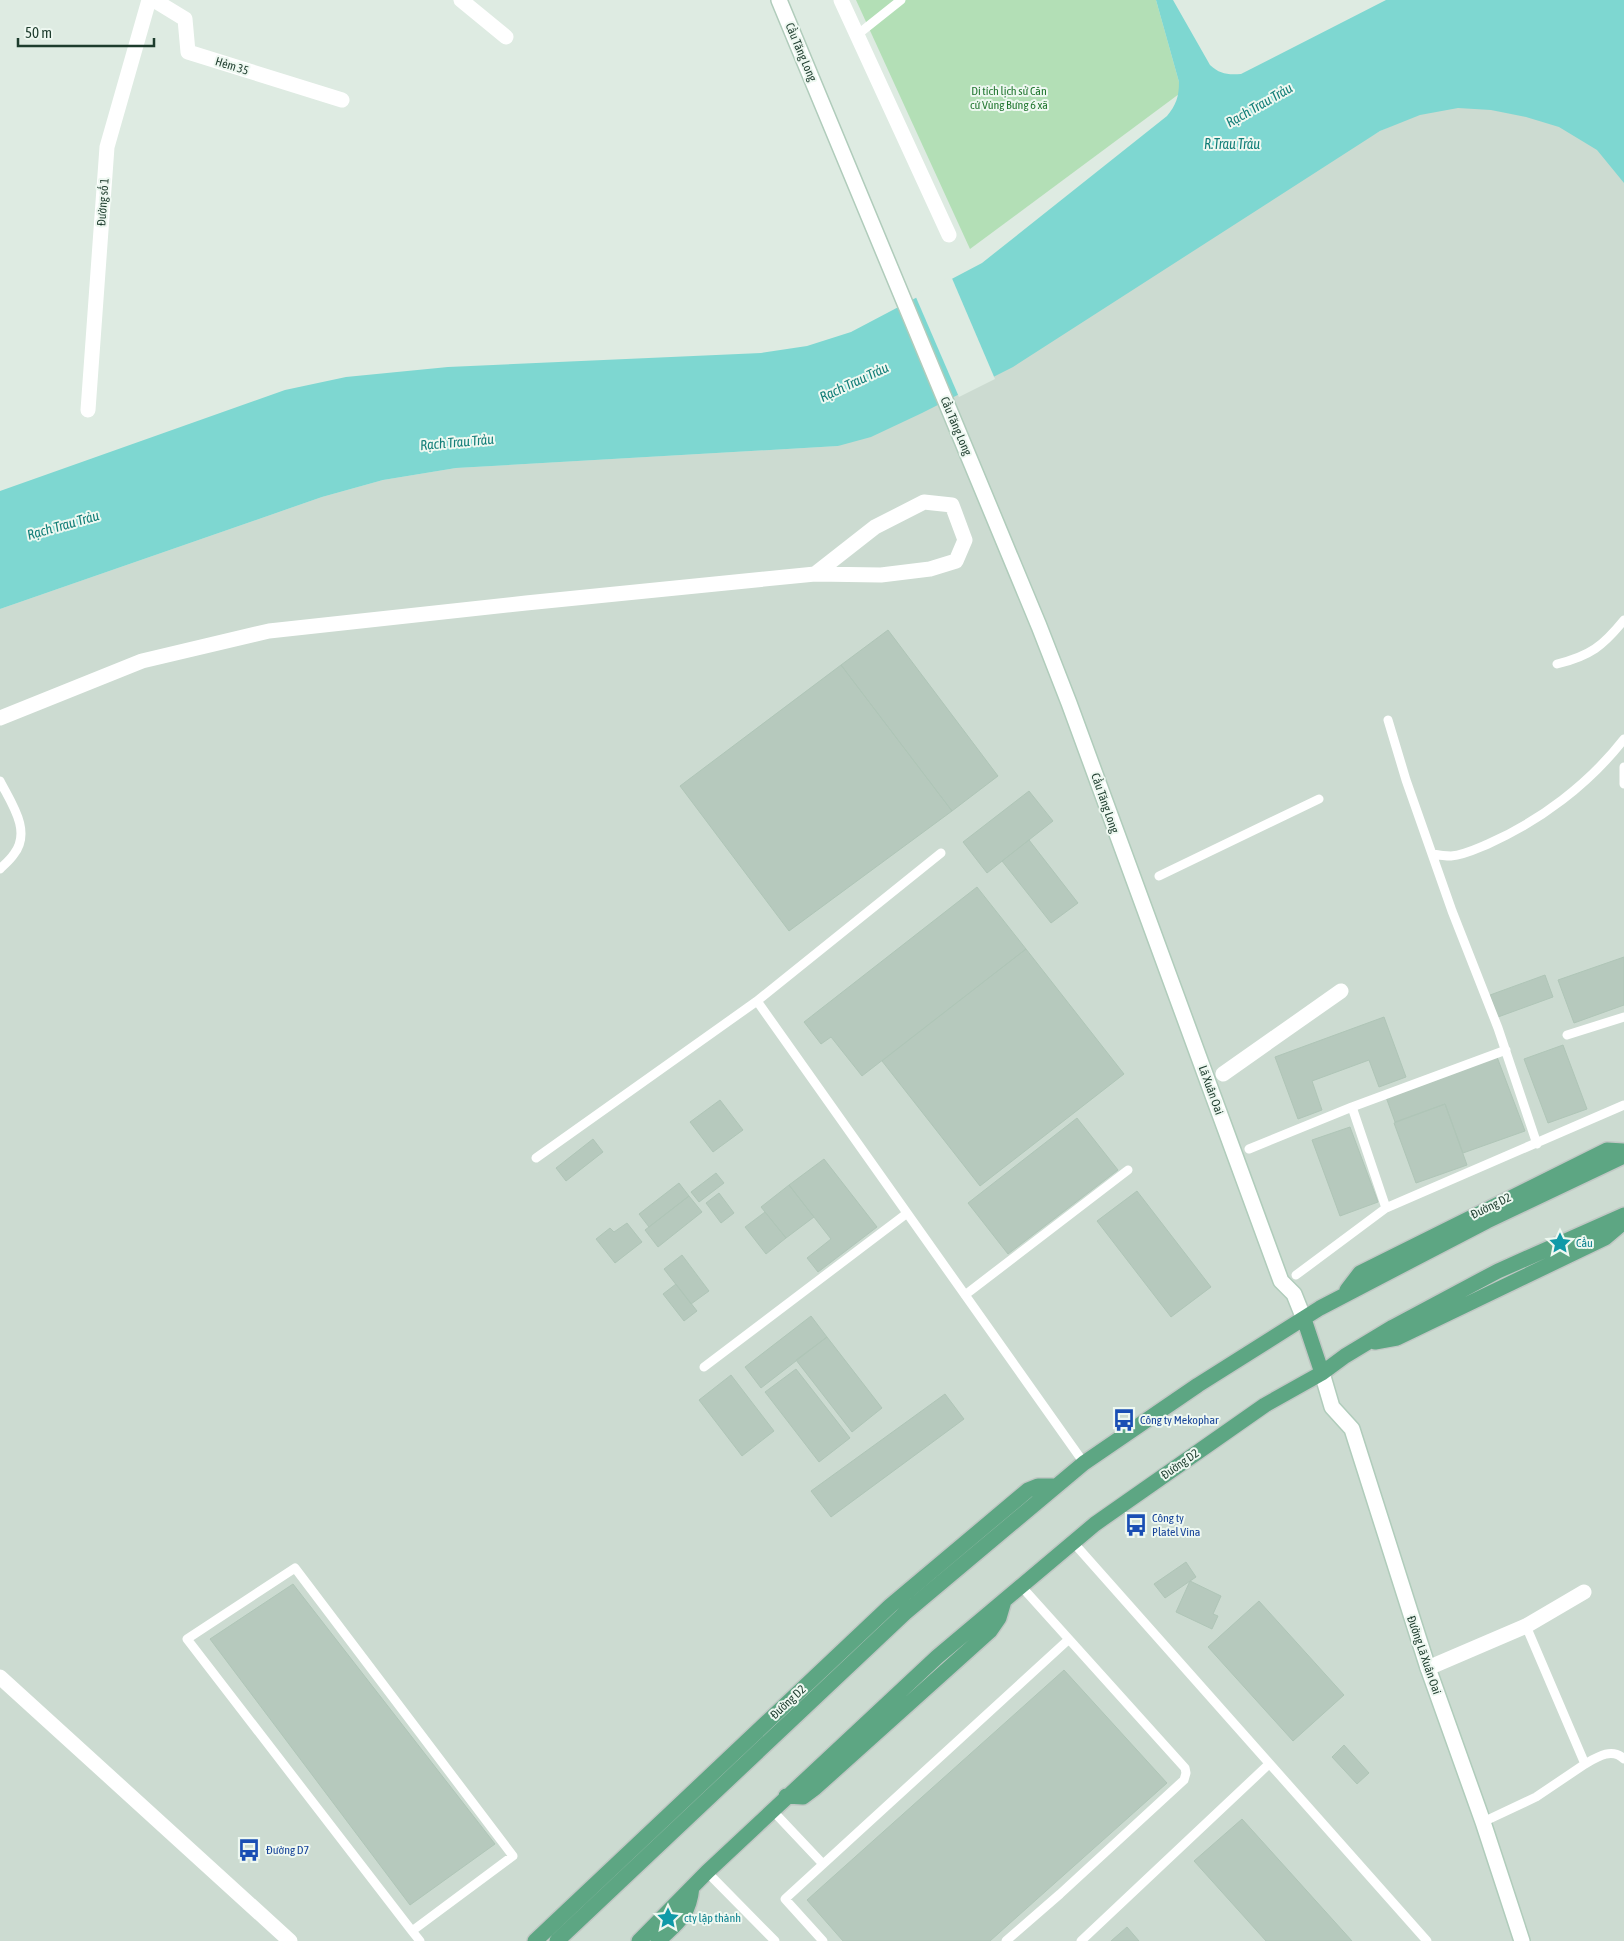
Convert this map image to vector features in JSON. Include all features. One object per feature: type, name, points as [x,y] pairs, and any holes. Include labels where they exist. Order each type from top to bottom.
[{"type":"main road","name":"Đường D2","points":[[1343,1296],[1360,1273],[1377,1264],[1607,1150],[1624,1151]]},
{"type":"main road","name":"Đường D2","points":[[557,1941],[905,1613],[1084,1463],[1220,1371],[1343,1296],[1487,1221],[1624,1156]]},
{"type":"main road","name":"Đường D2","points":[[639,1941],[786,1796],[937,1657],[1072,1541],[1103,1518],[1265,1405],[1322,1373],[1366,1343],[1498,1272],[1624,1215]]},
{"type":"main road","name":"Đường D2","points":[[1366,1343],[1397,1338],[1605,1238],[1624,1222]]},
{"type":"main road","points":[[1304,1320],[1322,1373]]},
{"type":"main road","name":"Đường D2","points":[[535,1941],[890,1606],[1028,1490],[1038,1486],[1056,1486]]},
{"type":"main road","points":[[658,1941],[686,1912],[692,1887]]},
{"type":"street","name":"Đường số 1","points":[[88,410],[107,147],[149,0]]},
{"type":"street","name":"Hẻm 35","points":[[154,0],[185,19],[188,52],[342,100]]},
{"type":"street","points":[[461,0],[506,37]]},
{"type":"street","name":"Cầu Tăng Long","points":[[779,0],[1039,626],[1069,702],[1124,856]]},
{"type":"street","points":[[841,0],[949,235]]},
{"type":"street","points":[[0,718],[142,660],[269,631],[815,574],[881,575],[930,569],[956,561],[965,540],[952,505],[924,502],[875,527],[815,574]]},
{"type":"street","name":"Lã Xuân Oai","points":[[1124,856],[1281,1281],[1294,1294],[1304,1320]]},
{"type":"street","points":[[1223,1074],[1341,991]]},
{"type":"street","name":"Đường Lã Xuân Oai","points":[[1322,1373],[1332,1407],[1352,1429],[1428,1668],[1483,1822],[1522,1941]]},
{"type":"street","points":[[1428,1668],[1526,1626],[1584,1592]]},
{"type":"street","points":[[0,1678],[290,1941]]},
{"type":"lane","points":[[858,35],[901,0]]},
{"type":"lane","points":[[1557,664],[1579,658],[1596,649],[1613,634],[1624,620]]},
{"type":"lane","points":[[1388,720],[1406,780],[1432,854],[1506,1050],[1537,1144]]},
{"type":"lane","points":[[1432,854],[1452,856],[1471,852],[1524,826],[1564,798],[1609,758],[1624,739]]},
{"type":"lane","points":[[1624,767],[1624,784]]},
{"type":"lane","points":[[0,781],[21,822],[21,837],[15,853],[0,869]]},
{"type":"lane","points":[[1158,876],[1319,799]]},
{"type":"lane","points":[[536,1158],[757,1001],[940,853]]},
{"type":"lane","points":[[757,1001],[1084,1463]]},
{"type":"lane","points":[[1567,1035],[1624,1017]]},
{"type":"lane","points":[[1249,1149],[1352,1107],[1506,1050]]},
{"type":"lane","points":[[1296,1274],[1386,1208],[1624,1106]]},
{"type":"lane","points":[[1352,1107],[1386,1208]]},
{"type":"lane","points":[[965,1295],[1128,1170]]},
{"type":"lane","points":[[704,1366],[906,1214]]},
{"type":"lane","points":[[1072,1541],[1427,1941]]},
{"type":"lane","points":[[412,1930],[512,1856],[295,1568],[187,1639],[420,1941]]},
{"type":"lane","points":[[1006,1941],[1184,1780],[1186,1773],[1185,1768],[1021,1586]]},
{"type":"lane","points":[[1526,1626],[1585,1764]]},
{"type":"lane","points":[[823,1941],[785,1899],[1068,1640]]},
{"type":"lane","points":[[1483,1822],[1536,1797],[1602,1754],[1620,1755],[1624,1759]]},
{"type":"lane","points":[[1081,1941],[1269,1764]]},
{"type":"lane","points":[[772,1810],[823,1864]]},
{"type":"lane","points":[[707,1872],[775,1941]]},
{"type":"shaded area","points":[[1624,19],[1624,1941],[0,1941],[0,609],[322,497],[383,480],[456,468],[838,446],[1380,131]]},
{"type":"green space","name":"Di tích lịch sử Căn cứ Vùng Bưng 6 xã","points":[[856,0],[1156,0],[1179,82],[1179,94],[970,249]]},
{"type":"water","name":"R.Trau Trảu","points":[[1156,0],[1173,0],[1210,65],[1224,73],[1241,74],[1386,0],[1624,0],[1624,183],[1597,150],[1559,127],[1526,117],[1491,110],[1458,108],[1420,115],[1380,131],[1013,367],[871,437],[838,446],[456,468],[383,480],[322,497],[0,609],[0,491],[285,390],[346,377],[448,367],[761,353],[807,346],[851,332],[982,263],[1167,116],[1173,108],[1178,96],[1179,82]]},
{"type":"pier","points":[[951,276],[995,379],[959,397],[915,295]]},
{"type":"building","points":[[888,630],[998,776],[952,811],[841,665]]},
{"type":"building","points":[[841,665],[952,811],[789,931],[680,786]]},
{"type":"building","points":[[1029,791],[1053,821],[987,873],[963,842]]},
{"type":"building","points":[[1029,840],[1078,903],[1051,923],[1002,861]]},
{"type":"building","points":[[977,887],[1026,949],[862,1076],[831,1037],[821,1044],[804,1022]]},
{"type":"building","points":[[1026,949],[1124,1074],[980,1186],[882,1061]]},
{"type":"building","points":[[1624,957],[1624,1005],[1574,1023],[1558,980]]},
{"type":"building","points":[[1545,975],[1553,997],[1498,1017],[1490,995]]},
{"type":"building","points":[[1384,1017],[1406,1077],[1379,1087],[1369,1060],[1312,1081],[1322,1110],[1298,1119],[1275,1057]]},
{"type":"building","points":[[1563,1045],[1587,1109],[1548,1123],[1524,1059]]},
{"type":"building","points":[[1497,1057],[1525,1131],[1463,1153],[1445,1104],[1395,1122],[1386,1097]]},
{"type":"building","points":[[720,1100],[743,1130],[713,1152],[690,1122]]},
{"type":"building","points":[[1445,1104],[1467,1165],[1416,1183],[1394,1123]]},
{"type":"building","points":[[1077,1118],[1118,1170],[1008,1254],[968,1203]]},
{"type":"building","points":[[1350,1127],[1378,1202],[1340,1216],[1312,1140]]},
{"type":"building","points":[[593,1139],[603,1152],[566,1181],[556,1168]]},
{"type":"building","points":[[824,1159],[877,1227],[818,1272],[807,1258],[831,1239],[789,1185]]},
{"type":"building","points":[[716,1173],[724,1183],[699,1202],[691,1192]]},
{"type":"building","points":[[679,1183],[689,1196],[649,1227],[639,1214]]},
{"type":"building","points":[[789,1185],[814,1217],[786,1238],[761,1207]]},
{"type":"building","points":[[1137,1191],[1211,1287],[1171,1317],[1097,1221]]},
{"type":"building","points":[[719,1193],[734,1213],[721,1223],[706,1203]]},
{"type":"building","points":[[689,1196],[702,1212],[658,1247],[645,1230]]},
{"type":"building","points":[[765,1212],[786,1238],[766,1254],[745,1227]]},
{"type":"building","points":[[627,1223],[642,1242],[615,1263],[596,1239],[610,1228],[614,1232]]},
{"type":"building","points":[[682,1255],[709,1291],[691,1304],[664,1269]]},
{"type":"building","points":[[676,1284],[697,1311],[684,1321],[663,1294]]},
{"type":"building","points":[[811,1316],[827,1337],[761,1388],[745,1367]]},
{"type":"building","points":[[827,1337],[882,1408],[852,1432],[796,1360]]},
{"type":"building","points":[[796,1369],[850,1438],[819,1462],[765,1392]]},
{"type":"building","points":[[731,1375],[774,1431],[742,1456],[699,1400]]},
{"type":"building","points":[[945,1394],[964,1419],[831,1517],[811,1491]]},
{"type":"building","points":[[1186,1562],[1196,1577],[1165,1598],[1154,1584]]},
{"type":"building","points":[[1190,1581],[1221,1596],[1213,1614],[1218,1616],[1212,1629],[1176,1612]]},
{"type":"building","points":[[293,1584],[495,1844],[410,1905],[210,1639]]},
{"type":"building","points":[[1259,1601],[1344,1695],[1293,1741],[1208,1647]]},
{"type":"building","points":[[1064,1670],[1167,1783],[990,1941],[843,1941],[807,1900]]},
{"type":"building","points":[[1344,1745],[1369,1773],[1357,1784],[1332,1757]]},
{"type":"building","points":[[1242,1819],[1352,1941],[1266,1941],[1194,1861]]},
{"type":"building","points":[[1127,1927],[1139,1941],[1111,1941]]},
{"type":"place","name":"Cầu","points":[[1560,1243]]},
{"type":"place","name":"Công ty Mekophar","points":[[1124,1420]]},
{"type":"place","name":"Công ty Platel Vina","points":[[1136,1525]]},
{"type":"place","name":"Đường D7","points":[[249,1850]]},
{"type":"place","name":"cty lập thành","points":[[668,1918]]},
{"type":"water label","name":"Rạch Trau Trảu","points":[[1259,105]]},
{"type":"water label","name":"Rạch Trau Trảu","points":[[854,382]]},
{"type":"water label","name":"Rạch Trau Trảu","points":[[457,442]]},
{"type":"water label","name":"Rạch Trau Trảu","points":[[63,525]]}]
